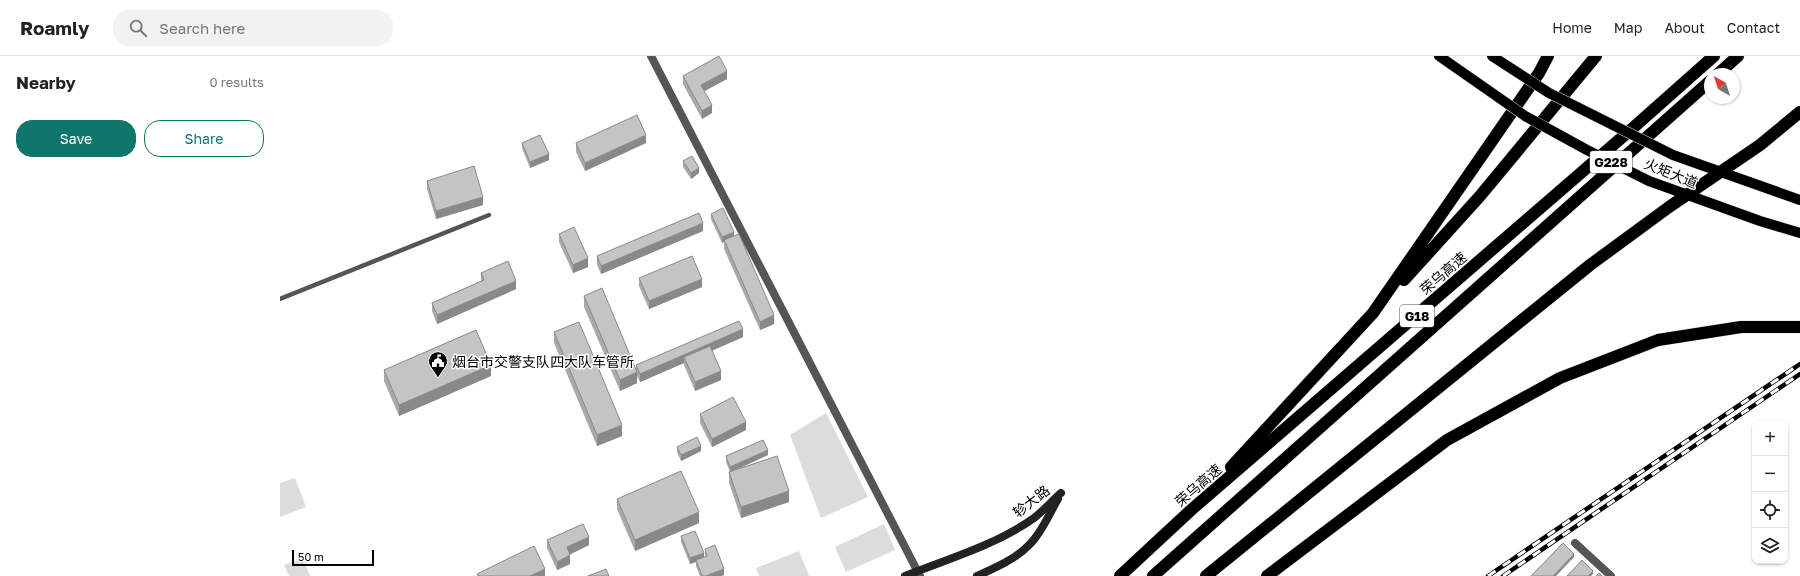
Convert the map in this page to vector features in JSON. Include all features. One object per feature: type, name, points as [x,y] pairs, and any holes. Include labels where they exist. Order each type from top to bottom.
[{"type":"highway","points":[[1374,313],[1538,73],[1548,56]]},
{"type":"highway","points":[[1191,510],[1374,313],[1480,196],[1596,56]]},
{"type":"highway","name":"荣乌高速","points":[[1120,576],[1191,510],[1714,56]]},
{"type":"highway","points":[[1725,68],[1738,56]]},
{"type":"highway","name":"G18","points":[[1153,576],[1704,86]]},
{"type":"highway","points":[[1206,576],[1590,265],[1669,207],[1760,145],[1800,112]]},
{"type":"highway","points":[[1267,576],[1447,440],[1560,378],[1658,340],[1740,327],[1800,327]]},
{"type":"main road","name":"火矩大道","points":[[1439,56],[1525,116],[1587,150],[1650,181],[1760,221],[1800,233]]},
{"type":"main road","name":"火矩大道","points":[[1492,56],[1549,94],[1673,155],[1800,200]]},
{"type":"main road","name":"轸大路","points":[[905,576],[918,574],[1010,533],[1034,518],[1061,493],[1040,532],[1030,544],[1019,554],[994,569],[977,576]]},
{"type":"street","points":[[652,56],[918,574]]},
{"type":"street","points":[[1575,543],[1611,576]]},
{"type":"lane","points":[[280,298],[489,215]]},
{"type":"shaded area","points":[[826,413],[868,497],[821,518],[790,435]]},
{"type":"shaded area","points":[[295,478],[306,507],[280,517],[280,483]]},
{"type":"shaded area","points":[[884,524],[895,550],[846,572],[835,547]]},
{"type":"shaded area","points":[[799,551],[809,576],[759,576],[756,568]]},
{"type":"shaded area","points":[[303,558],[310,576],[289,576],[284,565]]},
{"type":"building","points":[[719,56],[727,71],[701,85],[712,105],[702,111],[683,76]]},
{"type":"building","points":[[637,115],[646,135],[585,163],[576,143]]},
{"type":"building","points":[[540,135],[549,154],[530,162],[522,143]]},
{"type":"building","points":[[692,156],[699,168],[691,173],[683,161]]},
{"type":"building","points":[[474,166],[483,197],[436,211],[427,181]]},
{"type":"building","points":[[723,208],[734,232],[722,237],[711,214]]},
{"type":"building","points":[[699,213],[703,223],[601,266],[597,256]]},
{"type":"building","points":[[574,227],[588,258],[573,265],[559,234]]},
{"type":"building","points":[[739,234],[774,315],[760,322],[724,240]]},
{"type":"building","points":[[692,256],[702,279],[649,301],[639,278]]},
{"type":"building","points":[[508,261],[516,281],[437,315],[432,303],[484,280],[481,273]]},
{"type":"building","points":[[602,288],[637,372],[620,380],[584,296]]},
{"type":"building","points":[[739,321],[743,329],[640,374],[636,365]]},
{"type":"building","points":[[579,322],[622,425],[597,435],[554,332]]},
{"type":"building","name":"烟台市交警支队四大队车管所","points":[[476,330],[491,365],[399,405],[384,370]]},
{"type":"building","points":[[710,346],[721,371],[695,382],[684,357]]},
{"type":"building","points":[[733,397],[746,422],[712,439],[700,414]]},
{"type":"building","points":[[697,437],[701,446],[681,455],[677,447]]},
{"type":"building","points":[[763,440],[768,450],[730,467],[726,456]]},
{"type":"building","points":[[777,456],[789,491],[741,507],[729,472]]},
{"type":"building","points":[[681,471],[699,512],[635,540],[617,499]]},
{"type":"building","points":[[583,524],[589,537],[567,547],[570,555],[557,562],[547,540]]},
{"type":"building","points":[[695,531],[704,553],[690,558],[681,536]]},
{"type":"building","points":[[1563,543],[1574,554],[1553,576],[1531,576]]},
{"type":"building","points":[[715,545],[724,569],[706,576],[702,576],[696,560],[707,556],[705,549]]},
{"type":"building","points":[[534,546],[545,569],[530,576],[478,576],[477,574]]},
{"type":"building","points":[[1582,560],[1593,571],[1588,576],[1567,576]]},
{"type":"building","points":[[606,569],[609,576],[588,576]]},
{"type":"railway","points":[[1488,576],[1800,364]]},
{"type":"railway","points":[[1503,576],[1800,374]]},
{"type":"place","name":"烟台市交警支队四大队车管所","points":[[438,378]]}]
